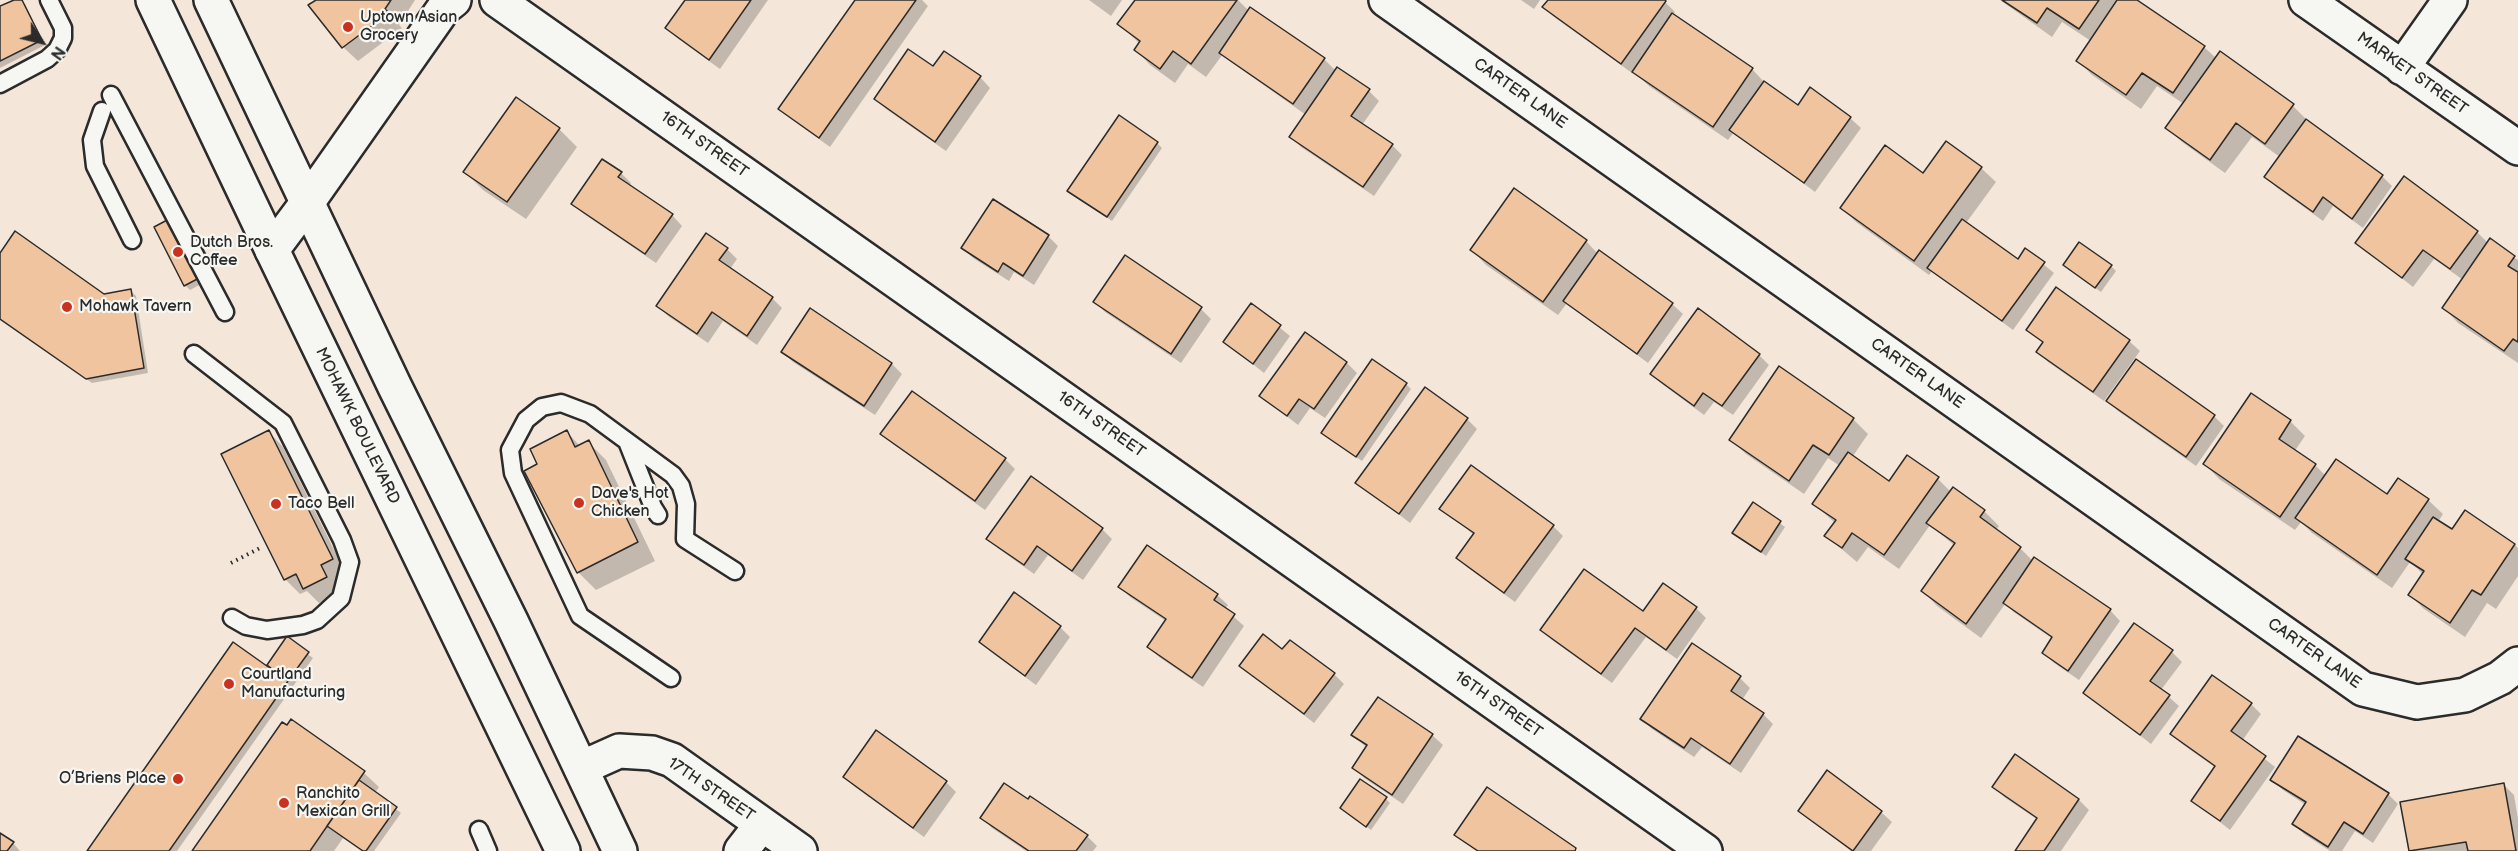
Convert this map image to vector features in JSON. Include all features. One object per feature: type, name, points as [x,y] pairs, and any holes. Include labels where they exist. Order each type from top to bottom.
[{"type":"street","name":"MOHAWK BOULEVARD","points":[[153,0],[563,851]]},
{"type":"street","points":[[211,0],[620,851]]},
{"type":"street","points":[[272,250],[444,8],[454,0]]},
{"type":"street","name":"16TH STREET","points":[[496,0],[1705,851]]},
{"type":"street","name":"CARTER LANE","points":[[1386,0],[2363,688],[2417,702],[2465,695],[2500,678],[2518,664]]},
{"type":"street","name":"MARKET STREET","points":[[2306,0],[2518,148]]},
{"type":"street","points":[[2402,68],[2450,0]]},
{"type":"street","name":"17TH STREET","points":[[580,768],[619,751],[652,753],[672,760],[800,851]]},
{"type":"street","points":[[741,851],[762,824]]},
{"type":"lane","points":[[0,84],[47,59],[57,50],[63,38],[63,28],[49,0]]},
{"type":"lane","points":[[111,95],[225,312]]},
{"type":"lane","points":[[102,111],[92,140],[95,166],[132,240]]},
{"type":"lane","points":[[194,354],[283,423],[342,540],[350,562],[340,598],[316,620],[303,625],[267,630],[246,626],[232,618]]},
{"type":"lane","points":[[671,678],[580,616],[513,473],[510,450],[526,420],[542,407],[561,403],[590,414],[673,475],[681,486],[686,504],[685,539],[735,571]]},
{"type":"lane","points":[[628,444],[658,515]]},
{"type":"lane","points":[[478,830],[488,851]]},
{"type":"path","points":[[231,563],[260,548]]},
{"type":"building","points":[[14,0],[22,0],[42,40],[0,61],[0,6]]},
{"type":"building","name":"Uptown Asian Grocery","points":[[316,0],[391,0],[385,9],[389,13],[342,48],[308,5]]},
{"type":"building","points":[[685,0],[751,0],[709,60],[665,28]]},
{"type":"building","points":[[855,0],[916,0],[819,138],[778,109]]},
{"type":"building","points":[[1135,0],[1237,0],[1191,64],[1173,51],[1160,69],[1134,50],[1140,41],[1117,24]]},
{"type":"building","points":[[1548,0],[1666,1],[1621,64],[1542,7]]},
{"type":"building","points":[[2002,0],[2099,0],[2079,29],[2047,8],[2037,23]]},
{"type":"building","points":[[2117,0],[2137,0],[2205,46],[2173,93],[2142,73],[2126,95],[2076,61]]},
{"type":"building","points":[[1250,7],[1325,58],[1293,104],[1219,53]]},
{"type":"building","points":[[1672,13],[1753,68],[1713,127],[1632,72]]},
{"type":"building","points":[[908,49],[933,66],[944,51],[981,76],[935,142],[874,99]]},
{"type":"building","points":[[2220,51],[2294,104],[2265,144],[2236,123],[2210,160],[2165,128]]},
{"type":"building","points":[[1337,67],[1370,89],[1351,116],[1393,144],[1363,187],[1289,137]]},
{"type":"building","points":[[1764,81],[1798,105],[1810,87],[1851,117],[1804,183],[1729,130]]},
{"type":"building","points":[[516,97],[560,128],[507,202],[463,172]]},
{"type":"building","points":[[1119,115],[1158,142],[1107,217],[1067,191]]},
{"type":"building","points":[[2306,119],[2383,175],[2352,219],[2323,197],[2313,212],[2264,177]]},
{"type":"building","points":[[1946,141],[1982,167],[1914,261],[1840,208],[1885,145],[1923,173]]},
{"type":"building","points":[[602,159],[622,172],[618,177],[673,214],[645,254],[571,204]]},
{"type":"building","points":[[2404,176],[2478,231],[2450,269],[2423,250],[2402,278],[2355,243]]},
{"type":"building","points":[[1514,188],[1587,240],[1543,302],[1470,250]]},
{"type":"building","points":[[993,199],[1049,235],[1023,276],[1003,263],[998,272],[961,248]]},
{"type":"building","name":"Dutch Bros. Coffee","points":[[171,218],[201,277],[184,286],[154,227]]},
{"type":"building","points":[[1962,219],[2018,259],[2025,248],[2045,262],[2002,321],[1927,268]]},
{"type":"building","name":"Mohawk Tavern","points":[[15,231],[104,294],[131,289],[144,368],[86,379],[0,319],[0,253]]},
{"type":"building","points":[[706,233],[728,248],[719,260],[773,297],[747,336],[712,312],[697,334],[656,306]]},
{"type":"building","points":[[2490,238],[2515,256],[2508,266],[2518,272],[2518,342],[2513,339],[2504,351],[2442,308]]},
{"type":"building","points":[[2079,242],[2112,265],[2095,288],[2063,265]]},
{"type":"building","points":[[1599,250],[1673,303],[1637,354],[1563,301]]},
{"type":"building","points":[[1125,255],[1202,307],[1171,354],[1093,302]]},
{"type":"building","points":[[2056,287],[2130,340],[2093,392],[2036,352],[2043,342],[2026,330]]},
{"type":"building","points":[[1251,303],[1281,325],[1253,364],[1223,342]]},
{"type":"building","points":[[810,308],[892,363],[864,406],[781,352]]},
{"type":"building","points":[[1698,308],[1760,354],[1722,406],[1703,393],[1694,406],[1650,374]]},
{"type":"building","points":[[1305,332],[1347,362],[1314,409],[1299,399],[1287,416],[1259,396]]},
{"type":"building","points":[[1372,359],[1407,383],[1356,457],[1321,433]]},
{"type":"building","points":[[2136,359],[2215,415],[2186,457],[2106,401]]},
{"type":"building","points":[[1779,366],[1854,418],[1829,455],[1813,445],[1789,481],[1729,440]]},
{"type":"building","points":[[1425,387],[1468,418],[1399,514],[1355,483]]},
{"type":"building","points":[[912,391],[1006,458],[975,501],[880,434]]},
{"type":"building","points":[[2251,393],[2291,420],[2279,439],[2316,464],[2280,517],[2203,464]]},
{"type":"building","name":"Taco Bell","points":[[269,430],[333,559],[321,565],[327,577],[303,589],[296,574],[284,580],[221,454]]},
{"type":"building","name":"Dave's Hot Chicken","points":[[567,430],[575,447],[589,440],[638,542],[577,573],[524,471],[537,464],[530,449]]},
{"type":"building","points":[[1848,452],[1889,481],[1907,455],[1939,477],[1884,555],[1852,533],[1842,548],[1824,536],[1836,520],[1812,504]]},
{"type":"building","points":[[2336,459],[2387,494],[2398,478],[2429,499],[2377,575],[2295,518]]},
{"type":"building","points":[[1471,465],[1554,525],[1504,593],[1456,558],[1474,533],[1439,509]]},
{"type":"building","points":[[1031,476],[1103,528],[1072,571],[1037,546],[1024,565],[986,539]]},
{"type":"building","points":[[1953,487],[1985,510],[1980,517],[2021,547],[1966,624],[1921,591],[1955,543],[1926,523]]},
{"type":"building","points":[[1753,502],[1781,521],[1761,552],[1732,533]]},
{"type":"building","points":[[2465,510],[2515,544],[2481,595],[2472,590],[2450,623],[2408,595],[2424,571],[2405,559],[2433,517],[2452,529]]},
{"type":"building","points":[[1147,545],[1218,594],[1214,600],[1235,614],[1192,678],[1147,647],[1166,619],[1118,587]]},
{"type":"building","points":[[2034,557],[2111,609],[2068,671],[2042,653],[2052,637],[2003,603]]},
{"type":"building","points":[[1584,569],[1643,611],[1663,583],[1697,607],[1666,650],[1635,628],[1601,674],[1540,630]]},
{"type":"building","points":[[1014,592],[1061,626],[1025,676],[979,642]]},
{"type":"building","points":[[2134,623],[2173,650],[2150,681],[2170,695],[2140,735],[2083,693]]},
{"type":"building","points":[[1263,634],[1282,649],[1290,640],[1335,673],[1304,714],[1239,666]]},
{"type":"building","points":[[287,636],[309,652],[288,681],[267,665]]},
{"type":"building","points":[[233,642],[288,681],[247,740],[169,851],[87,851]]},
{"type":"building","points":[[1692,643],[1741,676],[1731,691],[1764,713],[1730,764],[1691,738],[1684,748],[1640,719]]},
{"type":"building","points":[[2212,675],[2252,703],[2231,731],[2266,756],[2220,821],[2191,801],[2215,766],[2170,734]]},
{"type":"building","points":[[1378,697],[1433,734],[1392,795],[1352,768],[1367,745],[1351,735]]},
{"type":"building","name":"Ranchito Mexican Grill","points":[[291,719],[365,771],[310,851],[192,851],[282,722],[287,725]]},
{"type":"building","points":[[876,730],[947,781],[913,828],[843,777]]},
{"type":"building","points":[[2298,736],[2389,793],[2363,834],[2344,822],[2328,847],[2292,824],[2306,802],[2270,780]]},
{"type":"building","points":[[2015,754],[2079,799],[2044,851],[2015,851],[2037,818],[1992,787]]},
{"type":"building","points":[[1827,770],[1882,811],[1853,851],[1798,811]]},
{"type":"building","points":[[1360,779],[1387,797],[1366,827],[1340,808]]},
{"type":"building","points":[[359,780],[397,807],[366,851],[327,826]]},
{"type":"building","points":[[1004,783],[1028,799],[1030,796],[1088,835],[1076,851],[1029,851],[980,818]]},
{"type":"building","points":[[2504,783],[2516,851],[2468,851],[2466,842],[2409,851],[2400,802]]},
{"type":"building","points":[[1487,787],[1576,848],[1575,851],[1478,851],[1454,835]]},
{"type":"building","points":[[0,833],[14,842],[7,851],[0,851]]},
{"type":"place","name":"Uptown Asian Grocery","points":[[348,27]]},
{"type":"place","name":"Dutch Bros. Coffee","points":[[178,252]]},
{"type":"place","name":"Mohawk Tavern","points":[[67,307]]},
{"type":"place","name":"Dave's Hot Chicken","points":[[579,503]]},
{"type":"place","name":"Taco Bell","points":[[276,504]]},
{"type":"place","name":"Courtland Manufacturing","points":[[229,684]]},
{"type":"place","name":"O’Briens Place","points":[[178,779]]},
{"type":"place","name":"Ranchito Mexican Grill","points":[[284,803]]}]
